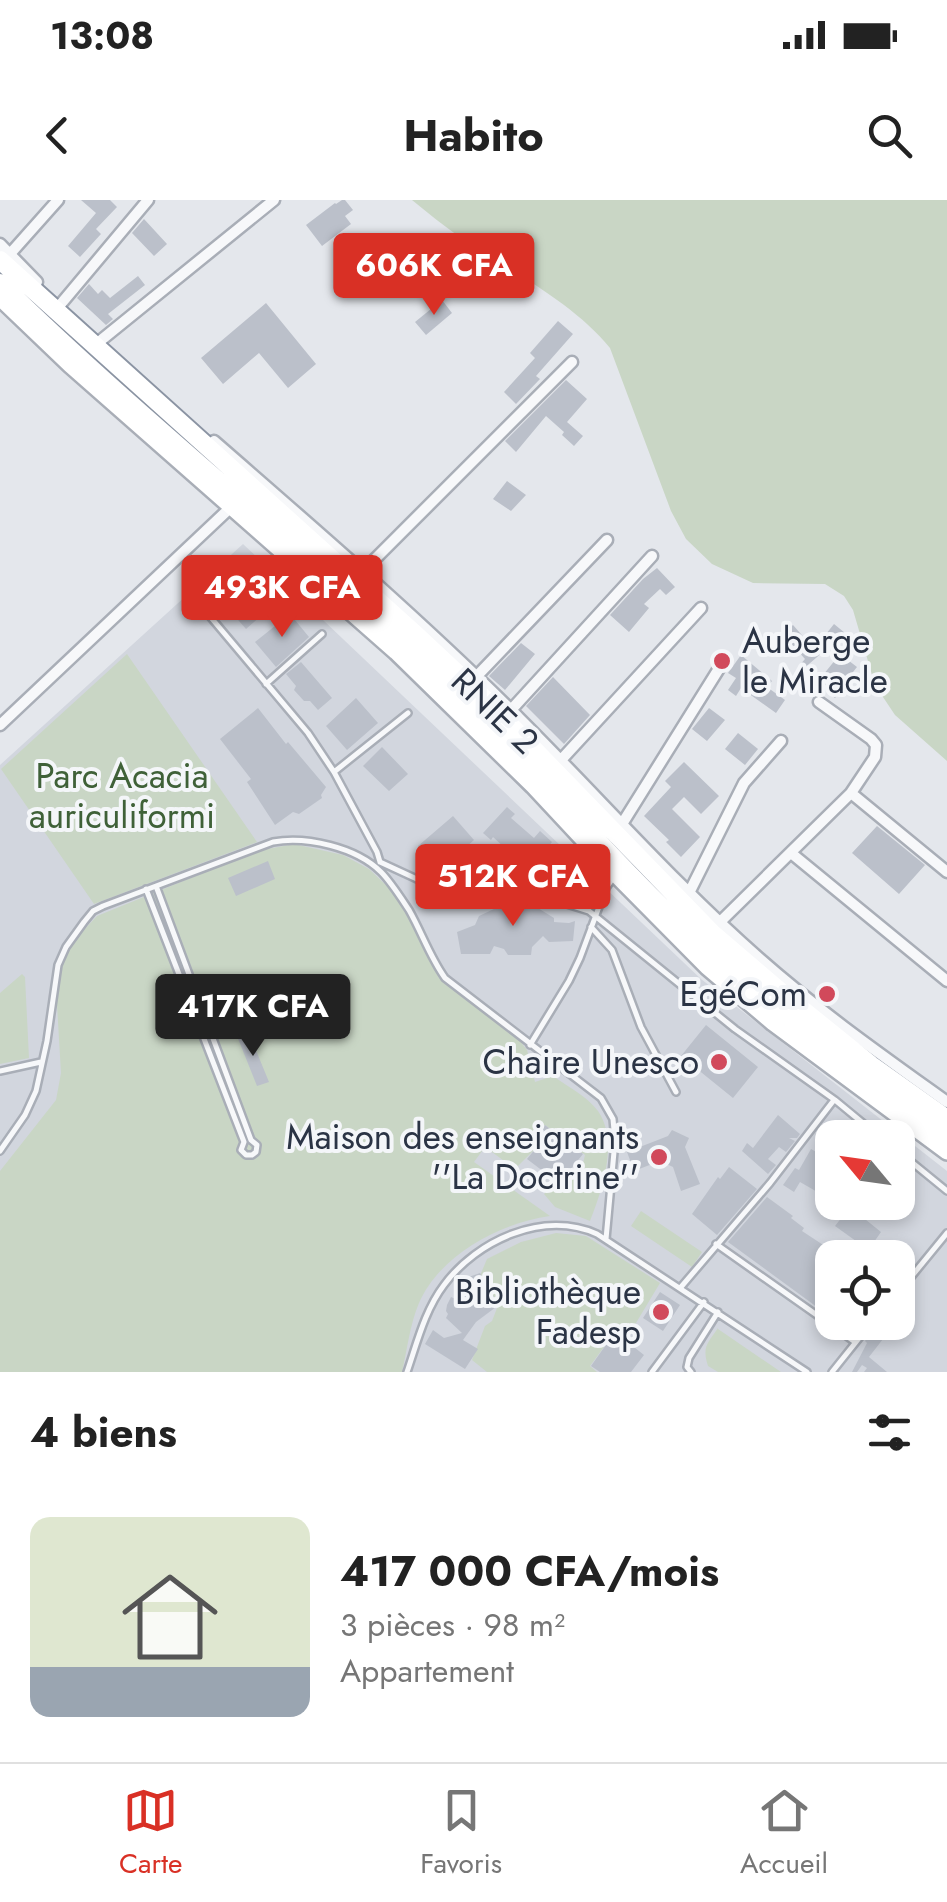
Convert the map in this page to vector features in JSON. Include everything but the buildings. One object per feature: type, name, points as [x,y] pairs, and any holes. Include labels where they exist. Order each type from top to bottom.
[{"type":"highway","name":"RNIE 2","points":[[4,258],[474,689],[712,933],[871,1065],[947,1119]]},
{"type":"highway","name":"RNIE 2","points":[[0,283],[119,395],[442,680],[548,787],[619,871],[780,1012],[947,1137]]},
{"type":"street","points":[[4,258],[58,200]]},
{"type":"street","points":[[60,305],[148,200]]},
{"type":"street","points":[[100,341],[274,200]]},
{"type":"street","points":[[0,244],[4,258],[476,677],[720,922],[796,990],[947,1102]]},
{"type":"street","points":[[0,298],[70,365],[396,652],[619,871],[707,967],[773,1023],[947,1152]]},
{"type":"street","points":[[362,572],[572,362]]},
{"type":"street","points":[[0,725],[231,507]]},
{"type":"street","points":[[476,677],[607,540]]},
{"type":"street","points":[[511,710],[652,556]]},
{"type":"street","points":[[561,760],[701,608]]},
{"type":"street","points":[[622,824],[725,659]]},
{"type":"street","points":[[720,922],[852,793],[875,756],[876,746],[871,738],[819,702]]},
{"type":"street","points":[[690,891],[744,783],[781,742]]},
{"type":"street","points":[[852,793],[947,872]]},
{"type":"street","points":[[791,852],[947,982]]},
{"type":"lane","points":[[192,595],[308,733],[377,852],[380,870]]},
{"type":"lane","points":[[266,684],[322,634]]},
{"type":"lane","points":[[334,772],[408,713]]},
{"type":"lane","points":[[0,1151],[36,1091],[55,976],[66,946],[94,911],[251,849],[290,839],[349,851],[380,870],[407,908],[445,978],[601,1098],[613,1119],[615,1140],[606,1239]]},
{"type":"lane","points":[[380,862],[419,880],[529,888],[589,911],[735,1028],[859,1120]]},
{"type":"lane","points":[[530,1045],[569,981],[606,888],[619,871]]},
{"type":"lane","points":[[146,890],[244,1142],[242,1150],[246,1156],[252,1156],[257,1145],[251,1140],[156,886]]},
{"type":"lane","points":[[590,927],[612,950],[640,1027],[676,1092]]},
{"type":"lane","points":[[0,1072],[42,1062]]},
{"type":"lane","points":[[681,1288],[835,1100]]},
{"type":"lane","points":[[915,1164],[947,1191]]},
{"type":"lane","points":[[407,1372],[441,1288],[472,1257],[497,1240],[550,1224],[580,1227],[606,1239],[807,1372]]},
{"type":"lane","points":[[915,1272],[947,1233]]},
{"type":"lane","points":[[716,1244],[855,1342],[832,1372]]},
{"type":"lane","points":[[652,1372],[704,1302]]},
{"type":"lane","points":[[691,1372],[687,1367],[689,1358],[718,1312]]},
{"type":"shaded area","points":[[243,544],[701,979],[882,1120],[815,1120],[815,1220],[915,1220],[915,1146],[947,1171],[947,1372],[0,1372],[0,765]]},
{"type":"green space","points":[[412,200],[947,200],[947,761],[895,715],[875,685],[853,610],[844,596],[825,584],[753,583],[712,564],[686,539],[671,511],[610,348],[595,331],[560,302],[461,238]]},
{"type":"green space","name":"Parc Acacia auriculiformi","points":[[127,654],[257,842],[94,904],[1,769]]},
{"type":"green space","points":[[294,844],[343,855],[369,869],[405,907],[439,978],[517,1037],[527,1050],[535,1082],[553,1076],[598,1111],[608,1151],[590,1221],[555,1207],[544,1194],[560,1179],[566,1181],[583,1163],[585,1155],[545,1125],[531,1144],[536,1148],[515,1169],[485,1147],[474,1162],[550,1216],[492,1234],[441,1270],[419,1303],[402,1372],[0,1372],[0,1171],[56,1100],[61,1073],[56,988],[67,948],[97,916],[257,851]]},
{"type":"green space","points":[[22,974],[29,1058],[0,1064],[0,993]]},
{"type":"green space","points":[[641,1211],[702,1252],[692,1267],[631,1226]]},
{"type":"green space","points":[[556,1233],[586,1236],[660,1283],[627,1338],[615,1332],[590,1366],[597,1372],[487,1372],[472,1360],[499,1303],[479,1278],[487,1259],[521,1242]]},
{"type":"green space","points":[[718,1328],[781,1372],[718,1372],[708,1366],[707,1346]]},
{"type":"place","name":"Auberge le Miracle","points":[[722,661]]},
{"type":"place","name":"EgéCom","points":[[827,994]]},
{"type":"place","name":"Chaire Unesco","points":[[719,1062]]},
{"type":"place","name":"Maison des enseignants ''La Doctrine''","points":[[659,1157]]},
{"type":"place","name":"Bibliothèque Fadesp","points":[[661,1312]]}]
